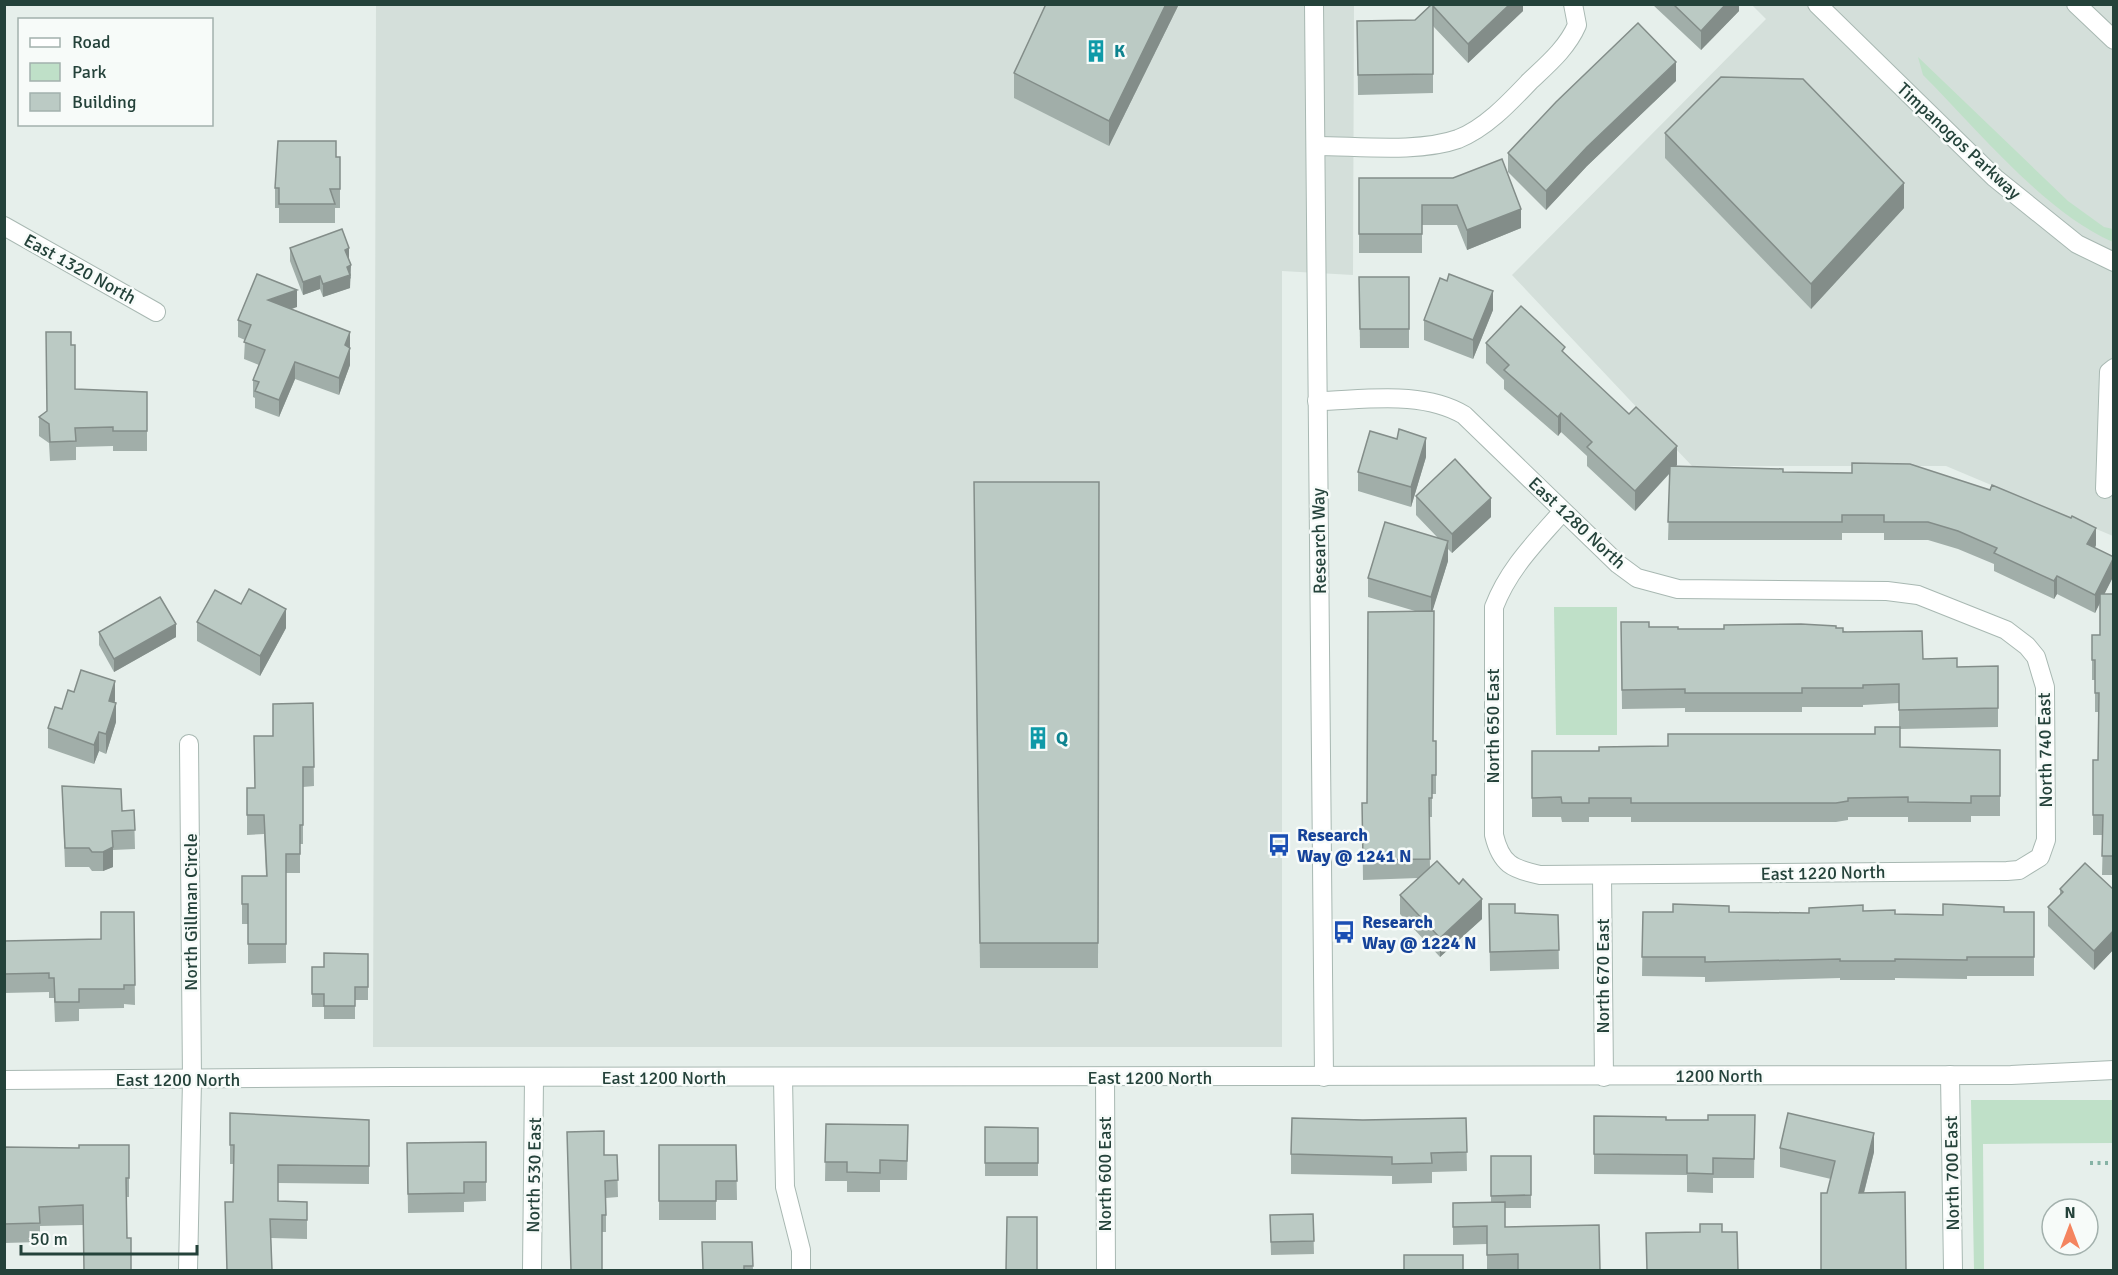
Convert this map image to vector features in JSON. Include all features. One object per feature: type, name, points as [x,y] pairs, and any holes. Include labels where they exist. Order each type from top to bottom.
[{"type":"street","name":"Research Way","points":[[1314,4],[1324,1077]]},
{"type":"street","points":[[1316,146],[1417,146],[1458,139],[1504,108],[1563,48],[1577,25],[1573,4]]},
{"type":"street","name":"Timpanogos Parkway","points":[[1817,4],[1995,178],[2077,244],[2114,262]]},
{"type":"street","points":[[2076,4],[2114,40]]},
{"type":"street","name":"East 1320 North","points":[[4,226],[156,312]]},
{"type":"street","points":[[2105,489],[2109,372],[2114,368]]},
{"type":"street","name":"East 1280 North","points":[[1317,401],[1428,400],[1449,406],[1464,415],[1618,564],[1637,578],[1659,586],[1711,590],[1887,591],[1918,595],[1999,627],[2027,646]]},
{"type":"street","name":"North 650 East","points":[[1562,512],[1514,567],[1502,585],[1494,607],[1494,835],[1497,849],[1506,863],[1521,871],[1540,875],[1602,875]]},
{"type":"street","name":"North 740 East","points":[[2027,646],[2036,657],[2045,687],[2046,840],[2040,857]]},
{"type":"street","name":"North Gillman Circle","points":[[188,1270],[192,1080],[189,744]]},
{"type":"street","name":"East 1220 North","points":[[1602,875],[2007,871],[2019,870],[2040,857]]},
{"type":"street","name":"North 670 East","points":[[1602,875],[1604,1077]]},
{"type":"street","name":"1200 North","points":[[1324,1077],[1950,1075],[2114,1070]]},
{"type":"street","name":"North 700 East","points":[[1950,1075],[1953,1270]]},
{"type":"street","name":"East 1200 North","points":[[4,1080],[393,1077],[534,1079],[1324,1077]]},
{"type":"street","points":[[783,1078],[785,1187],[801,1250],[801,1270]]},
{"type":"street","name":"North 600 East","points":[[1105,1078],[1106,1270]]},
{"type":"street","name":"North 530 East","points":[[532,1270],[534,1079]]},
{"type":"path","points":[[2090,1163],[2114,1163]]},
{"type":"shaded area","points":[[376,5],[1354,5],[1353,275],[1282,271],[1282,1047],[373,1047]]},
{"type":"shaded area","points":[[1752,5],[2113,5],[2113,536],[1946,466],[1692,466],[1512,275],[1766,19]]},
{"type":"green space","points":[[1918,57],[2068,201],[2104,227],[2113,229],[2113,242],[2062,211],[2012,168],[1923,75]]},
{"type":"green space","points":[[1554,607],[1617,607],[1617,735],[1556,735]]},
{"type":"green space","points":[[1971,1100],[2113,1100],[2113,1143],[1983,1144],[1984,1270],[1974,1270]]},
{"type":"building","name":"K","points":[[1046,4],[1166,4],[1109,121],[1014,73]]},
{"type":"building","points":[[1432,4],[1510,4],[1468,44],[1433,6],[1433,74],[1358,75],[1357,21],[1415,20]]},
{"type":"building","points":[[1673,4],[1726,4],[1701,31]]},
{"type":"building","points":[[1638,23],[1676,62],[1587,147],[1546,191],[1508,153],[1556,102]]},
{"type":"building","points":[[1721,77],[1803,79],[1904,183],[1811,284],[1665,133]]},
{"type":"building","points":[[278,141],[336,141],[336,157],[340,157],[340,189],[330,189],[335,204],[279,204],[279,188],[275,188]]},
{"type":"building","points":[[1502,159],[1521,209],[1467,230],[1457,205],[1422,205],[1422,234],[1359,234],[1359,178],[1453,178]]},
{"type":"building","points":[[342,229],[349,248],[345,250],[351,265],[347,267],[350,275],[323,284],[320,276],[303,282],[290,248]]},
{"type":"building","points":[[257,274],[297,290],[268,300],[350,332],[345,345],[350,348],[339,378],[295,362],[279,400],[255,391],[259,382],[253,380],[265,350],[244,342],[251,325],[238,320]]},
{"type":"building","points":[[1449,274],[1493,291],[1473,340],[1424,320],[1440,278],[1447,281]]},
{"type":"building","points":[[1359,277],[1409,277],[1409,329],[1360,329]]},
{"type":"building","points":[[1521,306],[1565,347],[1562,351],[1629,414],[1636,407],[1677,446],[1635,491],[1587,447],[1592,442],[1561,413],[1558,417],[1504,370],[1509,365],[1486,343]]},
{"type":"building","points":[[46,332],[71,332],[71,345],[75,345],[75,389],[147,392],[147,431],[113,431],[113,427],[75,428],[76,441],[50,442],[49,424],[39,417],[47,411]]},
{"type":"building","points":[[1399,429],[1426,438],[1411,487],[1358,472],[1370,431],[1397,439]]},
{"type":"building","points":[[1455,459],[1491,498],[1452,534],[1416,496]]},
{"type":"building","points":[[1852,463],[1910,464],[1990,490],[1992,485],[2071,518],[2072,516],[2096,528],[2087,544],[2114,557],[2095,595],[2057,576],[2054,581],[1994,553],[1997,548],[1958,531],[1928,522],[1884,522],[1884,515],[1842,515],[1842,522],[1668,522],[1670,466],[1852,473]]},
{"type":"building","name":"Q","points":[[974,482],[1099,482],[1098,943],[980,943]]},
{"type":"building","points":[[1385,522],[1448,541],[1431,597],[1368,578]]},
{"type":"building","points":[[249,589],[286,609],[260,656],[197,622],[215,590],[241,604]]},
{"type":"building","points":[[2100,594],[2114,594],[2114,856],[2102,856],[2103,815],[2093,815],[2093,760],[2098,760],[2099,693],[2095,693],[2092,635],[2100,635]]},
{"type":"building","points":[[160,597],[176,624],[114,659],[99,632]]},
{"type":"building","points":[[1434,611],[1433,741],[1436,741],[1436,775],[1432,775],[1432,798],[1429,798],[1430,859],[1363,860],[1362,803],[1367,803],[1368,612]]},
{"type":"building","points":[[1621,622],[1649,622],[1649,627],[1678,627],[1678,629],[1724,629],[1724,625],[1801,624],[1836,626],[1836,628],[1843,628],[1843,632],[1922,631],[1923,659],[1957,658],[1957,667],[1998,666],[1998,708],[1899,710],[1899,684],[1863,685],[1863,688],[1802,688],[1802,693],[1685,693],[1685,689],[1622,690]]},
{"type":"building","points":[[81,670],[115,681],[109,701],[116,703],[106,734],[99,732],[94,745],[48,728],[55,707],[62,709],[68,690],[74,692]]},
{"type":"building","points":[[313,703],[314,767],[303,767],[303,825],[300,825],[300,854],[286,854],[286,944],[248,944],[248,904],[242,904],[242,876],[267,876],[264,815],[247,815],[247,788],[255,788],[254,736],[273,736],[273,704]]},
{"type":"building","points":[[1875,727],[1900,727],[1900,747],[2000,750],[2000,796],[1971,796],[1971,803],[1908,802],[1908,797],[1848,798],[1848,801],[1836,803],[1631,803],[1631,798],[1589,798],[1589,803],[1562,803],[1561,797],[1532,798],[1532,751],[1599,751],[1599,747],[1668,746],[1668,734],[1875,734]]},
{"type":"building","points":[[62,786],[121,789],[122,811],[134,810],[135,830],[112,831],[113,847],[103,852],[92,852],[89,848],[65,848]]},
{"type":"building","points":[[1437,861],[1459,884],[1463,879],[1482,899],[1440,938],[1400,895]]},
{"type":"building","points":[[2085,863],[2114,890],[2114,930],[2094,951],[2048,907],[2063,892],[2060,889]]},
{"type":"building","points":[[1489,904],[1515,904],[1515,913],[1558,915],[1559,950],[1490,952]]},
{"type":"building","points":[[1673,904],[1729,906],[1729,912],[1809,913],[1809,908],[1863,905],[1863,911],[1895,910],[1895,914],[1943,915],[1943,904],[2004,907],[2004,912],[2034,912],[2034,957],[1967,957],[1967,960],[1840,961],[1840,959],[1705,962],[1705,957],[1642,957],[1643,912],[1673,912]]},
{"type":"building","points":[[101,912],[134,912],[135,985],[124,985],[124,989],[79,989],[79,1002],[55,1002],[54,978],[49,978],[49,973],[4,974],[4,941],[101,939]]},
{"type":"building","points":[[324,953],[368,954],[368,987],[355,987],[355,1006],[324,1006],[324,994],[312,994],[312,967],[324,967]]},
{"type":"building","points":[[230,1113],[369,1120],[369,1166],[278,1165],[278,1201],[307,1202],[307,1220],[270,1219],[272,1270],[227,1270],[225,1202],[233,1202],[234,1145],[230,1145]]},
{"type":"building","points":[[1788,1113],[1874,1133],[1859,1193],[1905,1192],[1906,1270],[1821,1270],[1821,1193],[1827,1193],[1835,1161],[1780,1148]]},
{"type":"building","points":[[1708,1115],[1755,1115],[1754,1159],[1713,1158],[1713,1174],[1687,1173],[1687,1155],[1594,1154],[1594,1116],[1708,1120]]},
{"type":"building","points":[[1292,1118],[1363,1120],[1466,1118],[1467,1152],[1431,1153],[1432,1163],[1392,1164],[1392,1157],[1291,1154]]},
{"type":"building","points":[[826,1124],[908,1125],[907,1161],[880,1160],[880,1173],[847,1172],[847,1162],[825,1162]]},
{"type":"building","points":[[985,1127],[1038,1128],[1038,1163],[985,1163]]},
{"type":"building","points":[[604,1131],[604,1155],[617,1155],[618,1180],[605,1181],[606,1215],[602,1215],[602,1270],[571,1270],[567,1132]]},
{"type":"building","points":[[486,1142],[486,1182],[464,1182],[464,1193],[408,1194],[407,1143]]},
{"type":"building","points":[[79,1145],[129,1145],[129,1178],[126,1178],[127,1238],[131,1238],[131,1270],[84,1270],[83,1205],[39,1207],[40,1223],[4,1224],[4,1147],[79,1148]]},
{"type":"building","points":[[659,1145],[736,1145],[737,1181],[716,1181],[716,1201],[659,1201]]},
{"type":"building","points":[[1491,1156],[1531,1156],[1531,1195],[1491,1196]]},
{"type":"building","points":[[1505,1202],[1505,1227],[1599,1225],[1600,1270],[1518,1270],[1518,1254],[1487,1255],[1487,1226],[1453,1227],[1453,1203]]},
{"type":"building","points":[[1313,1214],[1314,1241],[1271,1242],[1270,1215]]},
{"type":"building","points":[[1007,1217],[1037,1217],[1037,1270],[1006,1270]]},
{"type":"building","points":[[1700,1224],[1722,1224],[1722,1232],[1737,1232],[1738,1270],[1647,1270],[1646,1233],[1700,1232]]},
{"type":"building","points":[[702,1242],[752,1242],[753,1266],[744,1266],[744,1270],[703,1270]]},
{"type":"building","points":[[1404,1255],[1463,1255],[1463,1270],[1404,1270]]},
{"type":"place","name":"K","points":[[1096,51]]},
{"type":"place","name":"Q","points":[[1038,738]]},
{"type":"place","name":"Research Way @ 1241 N","points":[[1279,845]]},
{"type":"place","name":"Research Way @ 1224 N","points":[[1344,932]]}]
